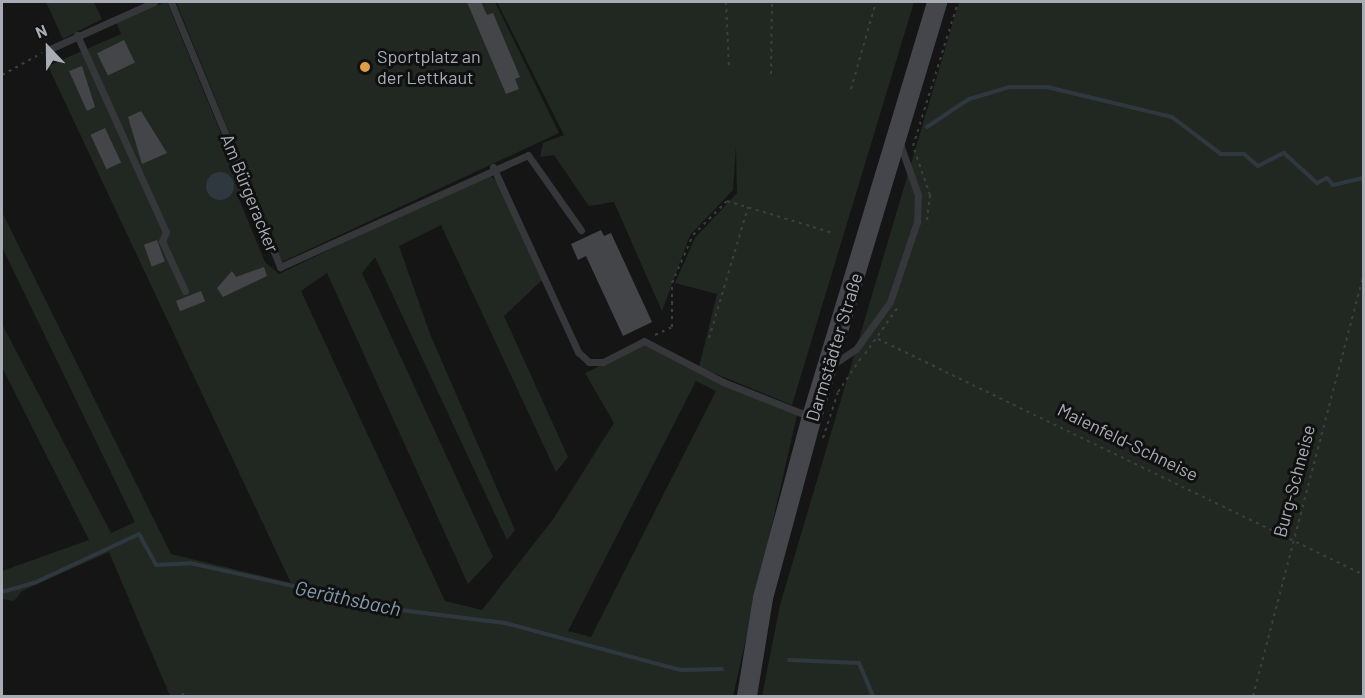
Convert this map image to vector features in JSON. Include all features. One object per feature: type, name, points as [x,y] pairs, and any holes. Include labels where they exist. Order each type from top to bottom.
[{"type":"main road","name":"Darmstädter Straße","points":[[747,696],[763,598],[812,417],[937,2]]},
{"type":"lane","points":[[50,49],[154,2]]},
{"type":"lane","name":"Am Bürgeracker","points":[[171,2],[280,267],[493,167]]},
{"type":"lane","points":[[77,35],[166,232],[162,241],[185,291]]},
{"type":"lane","points":[[827,368],[856,350],[890,302],[917,222],[918,195],[898,137]]},
{"type":"lane","points":[[581,230],[528,155],[493,167],[578,352],[590,362],[603,362],[644,341],[723,382],[812,417]]},
{"type":"path","points":[[726,2],[729,69]]},
{"type":"path","points":[[771,74],[772,2]]},
{"type":"path","points":[[851,89],[876,2]]},
{"type":"path","points":[[927,226],[930,195],[913,146],[958,2]]},
{"type":"path","points":[[2,75],[50,49]]},
{"type":"path","points":[[644,341],[672,327],[672,284],[693,234],[727,201],[830,232]]},
{"type":"path","points":[[709,338],[748,207]]},
{"type":"path","name":"Burg-Schneise","points":[[1253,696],[1364,273]]},
{"type":"path","points":[[1359,291],[1364,292]]},
{"type":"path","points":[[821,447],[838,392],[878,339],[900,302]]},
{"type":"path","name":"Maienfeld-Schneise","points":[[878,339],[1364,575]]},
{"type":"shaded area","points":[[46,2],[94,2],[102,19],[63,39]]},
{"type":"shaded area","points":[[167,2],[244,190],[238,197],[265,262],[279,274],[474,180],[490,175],[498,183],[542,280],[504,316],[568,457],[556,472],[441,225],[399,246],[430,334],[515,530],[507,540],[375,257],[362,273],[493,557],[468,584],[327,273],[301,291],[445,601],[482,610],[554,518],[614,423],[585,373],[646,344],[719,383],[797,415],[733,696],[170,696],[109,552],[22,591],[14,601],[2,599],[2,571],[89,540],[2,367],[2,324],[111,533],[135,522],[2,247],[2,212],[171,554],[291,583],[48,66],[121,34],[115,19]],"holes":[[[696,381],[716,391],[591,637],[568,631]]]},
{"type":"shaded area","name":"Sportplatz an der Lettkaut","points":[[176,2],[495,2],[559,133],[282,262]]},
{"type":"shaded area","points":[[497,2],[914,2],[792,405],[699,367],[717,294],[675,283],[695,238],[737,193],[736,146],[733,190],[690,235],[662,311],[614,202],[589,206],[554,155],[540,157],[543,143],[564,135]]},
{"type":"shaded area","points":[[959,2],[1363,2],[1363,696],[762,696],[780,605]]},
{"type":"shaded area","points":[[220,172],[230,176],[234,186],[230,196],[220,200],[210,196],[206,186],[210,176]]},
{"type":"building","points":[[467,2],[481,2],[487,15],[493,13],[520,77],[515,79],[519,89],[506,94]]},
{"type":"building","points":[[124,40],[135,62],[108,76],[97,53]]},
{"type":"building","points":[[82,66],[95,107],[87,111],[69,71]]},
{"type":"building","points":[[141,111],[167,153],[142,164],[128,117]]},
{"type":"building","points":[[105,128],[121,162],[107,169],[90,135]]},
{"type":"building","points":[[601,230],[604,236],[611,233],[652,322],[623,336],[586,256],[578,260],[571,244]]},
{"type":"building","points":[[157,240],[165,262],[152,266],[144,245]]},
{"type":"building","points":[[264,267],[267,276],[223,297],[217,288],[232,271],[236,277]]},
{"type":"building","points":[[201,291],[205,301],[180,311],[176,301]]},
{"type":"waterway","points":[[927,127],[969,99],[1010,87],[1047,87],[1172,117],[1221,154],[1244,154],[1258,166],[1284,153],[1317,183],[1327,178],[1333,185],[1364,178]]},
{"type":"waterway","name":"Geräthsbach","points":[[2,592],[34,583],[139,534],[156,565],[190,563],[400,610],[505,623],[681,670],[722,669]]},
{"type":"waterway","name":"Geräthsbach","points":[[789,660],[859,663],[873,696]]},
{"type":"place","name":"Sportplatz an der Lettkaut","points":[[365,67]]}]
